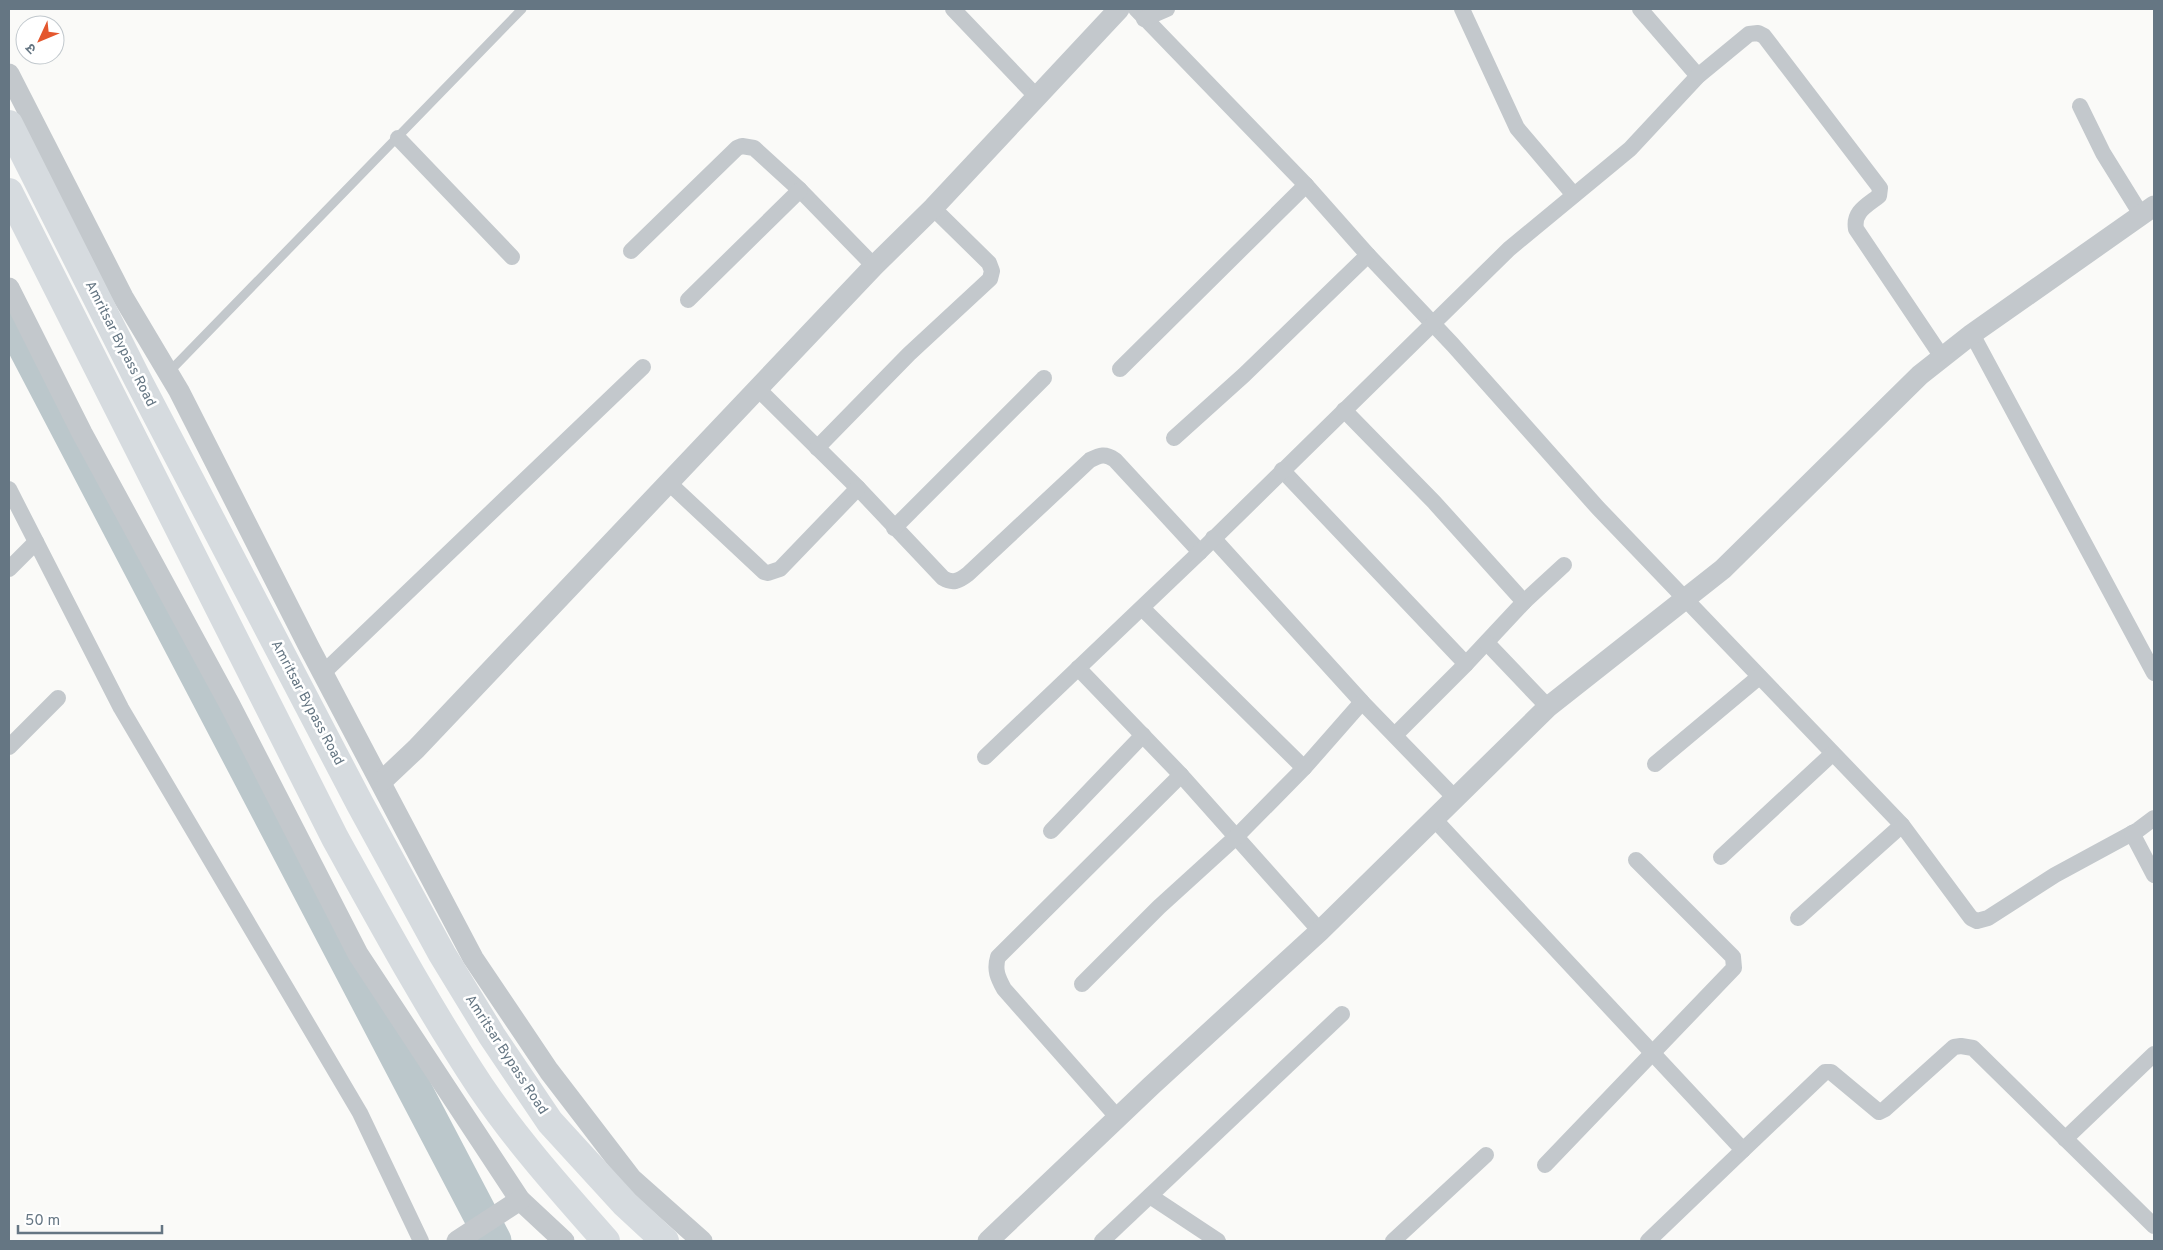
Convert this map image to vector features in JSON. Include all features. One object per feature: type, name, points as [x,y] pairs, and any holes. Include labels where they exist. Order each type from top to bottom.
[{"type":"highway","name":"Amritsar Bypass Road","points":[[9,124],[156,413],[360,804],[442,954],[492,1036],[550,1122],[625,1204],[666,1241]]},
{"type":"highway","points":[[9,192],[335,838],[381,921],[480,1086],[542,1168],[606,1241]]},
{"type":"street","points":[[953,9],[1036,96]]},
{"type":"street","points":[[382,781],[416,749],[757,388],[874,266],[933,208],[1119,9]]},
{"type":"street","points":[[1140,14],[1167,9]]},
{"type":"street","points":[[1462,9],[1517,128],[1574,195]]},
{"type":"street","points":[[1640,9],[1698,76]]},
{"type":"street","points":[[1140,14],[1306,185],[1368,255],[1453,345],[1598,508],[1902,825],[1968,916],[1977,920],[1988,918],[2055,875],[2132,833],[2154,818]]},
{"type":"street","points":[[985,757],[1200,552],[1509,249],[1630,148],[1698,76],[1749,34],[1758,33],[1764,36],[1880,188],[1879,196],[1857,214],[1855,218],[1856,229],[1942,357]]},
{"type":"street","points":[[9,74],[123,297],[168,372],[473,958],[549,1071],[631,1178],[702,1241]]},
{"type":"street","points":[[988,1241],[1320,931],[1436,820],[1548,707],[1723,569],[1920,375],[1972,334],[2148,211],[2103,153],[2080,106]]},
{"type":"street","points":[[398,138],[512,257]]},
{"type":"street","points":[[631,251],[737,148],[742,146],[754,148],[800,190],[874,266]]},
{"type":"street","points":[[1120,369],[1306,185]]},
{"type":"street","points":[[688,300],[800,190]]},
{"type":"street","points":[[817,448],[909,354],[990,279],[992,270],[990,263],[933,208]]},
{"type":"street","points":[[1174,438],[1244,375],[1368,255]]},
{"type":"street","points":[[9,288],[82,433],[230,705],[358,954],[515,1203],[564,1241]]},
{"type":"street","points":[[1972,334],[2154,673]]},
{"type":"street","points":[[323,672],[643,367]]},
{"type":"street","points":[[894,528],[1044,378]]},
{"type":"street","points":[[757,388],[949,582],[956,582],[968,574],[1090,460],[1101,454],[1108,455],[1116,460],[1200,552]]},
{"type":"street","points":[[1344,410],[1434,502],[1524,602]]},
{"type":"street","points":[[1282,470],[1466,664]]},
{"type":"street","points":[[669,483],[764,572],[768,573],[780,569],[858,488]]},
{"type":"street","points":[[9,489],[121,708],[360,1113],[421,1241]]},
{"type":"street","points":[[1213,538],[1362,702],[1456,800]]},
{"type":"street","points":[[9,569],[36,542]]},
{"type":"street","points":[[1395,735],[1487,643],[1524,602],[1564,565]]},
{"type":"street","points":[[1142,608],[1304,768]]},
{"type":"street","points":[[1487,643],[1548,707]]},
{"type":"street","points":[[1078,668],[1181,775],[1320,931]]},
{"type":"street","points":[[1655,764],[1759,677]]},
{"type":"street","points":[[9,747],[58,698]]},
{"type":"street","points":[[1082,984],[1160,907],[1236,837],[1304,768],[1362,702]]},
{"type":"street","points":[[1050,831],[1143,735]]},
{"type":"street","points":[[1721,857],[1832,754]]},
{"type":"street","points":[[1118,1118],[1004,989],[997,976],[996,963],[998,957],[1181,775]]},
{"type":"street","points":[[1436,820],[1743,1150]]},
{"type":"street","points":[[1798,918],[1902,825]]},
{"type":"street","points":[[2132,833],[2154,875]]},
{"type":"street","points":[[1545,1165],[1728,975],[1735,964],[1733,957],[1636,860]]},
{"type":"street","points":[[1102,1241],[1342,1014]]},
{"type":"street","points":[[1648,1241],[1824,1072],[1832,1072],[1880,1112],[1885,1110],[1954,1047],[1961,1046],[1973,1048],[2154,1226]]},
{"type":"street","points":[[2065,1139],[2154,1054]]},
{"type":"street","points":[[1393,1241],[1486,1155]]},
{"type":"street","points":[[1150,1196],[1218,1241]]},
{"type":"street","points":[[457,1241],[515,1203]]},
{"type":"lane","points":[[168,372],[265,270],[398,138],[522,9]]},
{"type":"waterway","points":[[9,316],[494,1241]]}]
